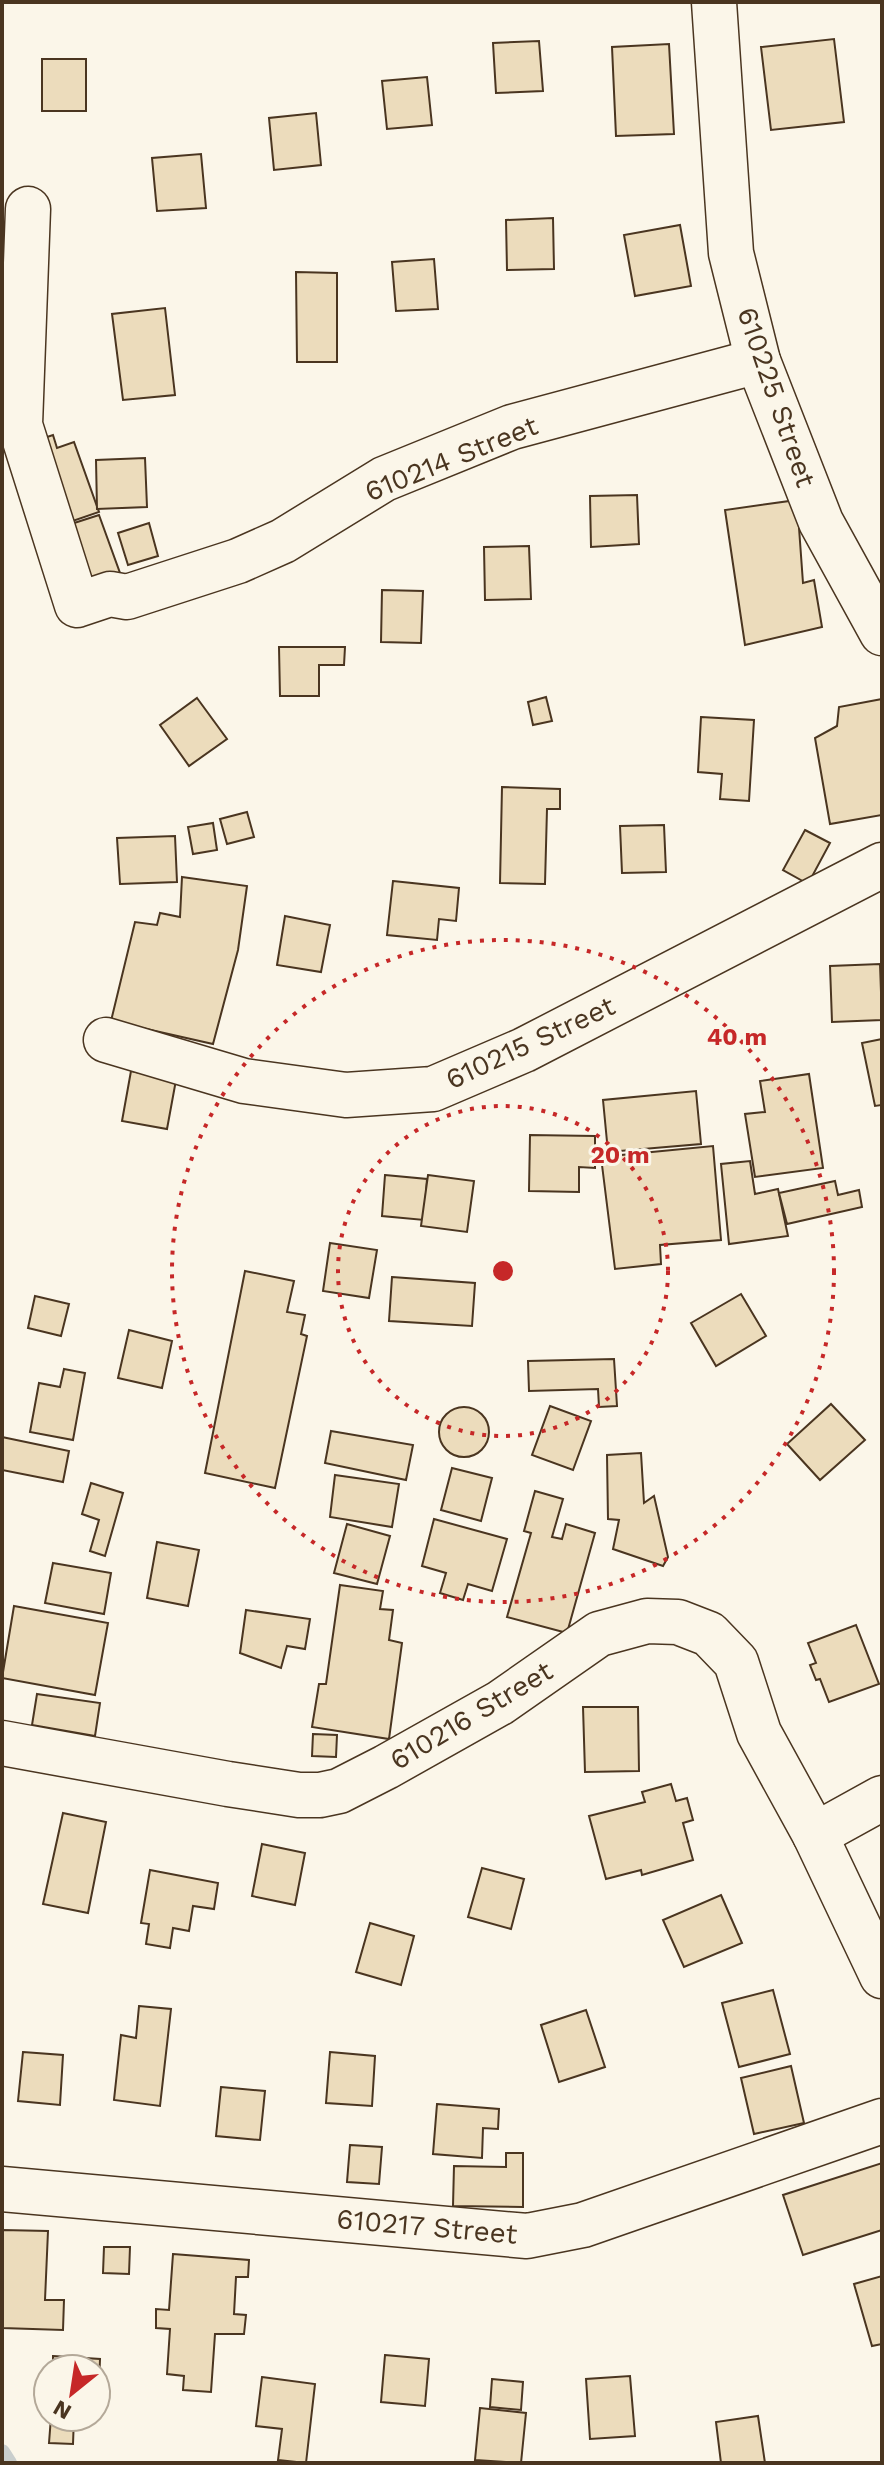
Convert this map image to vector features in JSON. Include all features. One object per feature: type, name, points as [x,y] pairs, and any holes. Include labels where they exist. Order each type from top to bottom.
[{"type":"street","name":"610225 Street","points":[[714,2],[731,253],[758,361],[821,522],[882,633]]},
{"type":"street","name":"610214 Street","points":[[28,209],[20,425],[77,605],[110,594],[127,597],[238,561],[283,541],[384,479],[512,427],[758,361]]},
{"type":"street","name":"610215 Street","points":[[106,1040],[258,1083],[346,1095],[433,1089],[524,1050],[882,865]]},
{"type":"street","name":"610216 Street","points":[[2,1743],[228,1784],[299,1795],[320,1795],[339,1791],[386,1767],[500,1703],[599,1634],[647,1621],[678,1622],[709,1634],[736,1662],[759,1733],[815,1835],[882,1976]]},
{"type":"street","points":[[815,1835],[882,1798]]},
{"type":"street","name":"610217 Street","points":[[2,2189],[527,2236],[583,2225],[882,2121]]},
{"type":"building","points":[[834,39],[844,122],[771,130],[761,47]]},
{"type":"building","points":[[539,41],[543,91],[496,93],[493,43]]},
{"type":"building","points":[[669,44],[674,134],[616,136],[612,47]]},
{"type":"building","points":[[42,59],[86,59],[86,111],[42,111]]},
{"type":"building","points":[[427,77],[432,125],[387,129],[382,81]]},
{"type":"building","points":[[316,113],[321,165],[274,170],[269,118]]},
{"type":"building","points":[[201,154],[206,208],[157,211],[152,158]]},
{"type":"building","points":[[553,218],[554,269],[507,270],[506,220]]},
{"type":"building","points":[[680,225],[691,286],[635,296],[624,235]]},
{"type":"building","points":[[434,259],[438,309],[396,311],[392,262]]},
{"type":"building","points":[[296,272],[337,273],[337,362],[297,362]]},
{"type":"building","points":[[165,308],[175,395],[123,400],[112,314]]},
{"type":"building","points":[[53,435],[57,448],[74,442],[99,512],[64,524],[35,441]]},
{"type":"building","points":[[145,458],[147,507],[97,509],[96,460]]},
{"type":"building","points":[[637,495],[639,544],[591,547],[590,496]]},
{"type":"building","points":[[797,500],[803,583],[814,580],[822,627],[745,645],[725,510]]},
{"type":"building","points":[[99,515],[120,573],[88,585],[68,525]]},
{"type":"building","points":[[149,523],[158,556],[128,565],[118,533]]},
{"type":"building","points":[[529,546],[531,599],[485,600],[484,547]]},
{"type":"building","points":[[382,590],[423,591],[421,643],[381,642]]},
{"type":"building","points":[[279,647],[345,647],[344,665],[319,665],[319,696],[280,696]]},
{"type":"building","points":[[546,697],[552,721],[533,725],[528,702]]},
{"type":"building","points":[[197,698],[227,739],[189,766],[160,725]]},
{"type":"building","points":[[882,699],[882,815],[830,824],[815,738],[837,726],[839,707]]},
{"type":"building","points":[[701,717],[754,720],[749,801],[720,799],[722,774],[698,772]]},
{"type":"building","points":[[502,787],[560,789],[560,809],[547,809],[545,884],[500,883]]},
{"type":"building","points":[[247,812],[254,837],[227,844],[220,819]]},
{"type":"building","points":[[213,823],[217,850],[193,854],[188,827]]},
{"type":"building","points":[[664,825],[666,872],[622,873],[620,826]]},
{"type":"building","points":[[805,830],[830,843],[808,884],[783,870]]},
{"type":"building","points":[[175,836],[177,882],[120,884],[117,838]]},
{"type":"building","points":[[182,877],[247,886],[238,950],[213,1044],[111,1021],[135,922],[157,925],[160,913],[180,917]]},
{"type":"building","points":[[393,881],[459,888],[456,921],[439,919],[437,940],[387,935]]},
{"type":"building","points":[[285,916],[330,925],[321,972],[277,965]]},
{"type":"building","points":[[880,964],[882,1020],[832,1022],[830,966]]},
{"type":"building","points":[[882,1039],[882,1105],[875,1106],[862,1043]]},
{"type":"building","points":[[131,1071],[176,1080],[167,1129],[122,1121]]},
{"type":"building","points":[[809,1074],[823,1168],[755,1177],[745,1114],[765,1112],[760,1081]]},
{"type":"building","points":[[696,1091],[701,1144],[608,1152],[603,1100]]},
{"type":"building","points":[[530,1135],[595,1136],[595,1168],[579,1167],[579,1192],[529,1191]]},
{"type":"building","points":[[713,1146],[721,1240],[660,1245],[661,1264],[615,1269],[601,1157]]},
{"type":"building","points":[[750,1161],[755,1194],[778,1189],[788,1236],[729,1244],[721,1164]]},
{"type":"building","points":[[385,1175],[427,1179],[424,1220],[382,1216]]},
{"type":"building","points":[[428,1175],[474,1181],[467,1232],[421,1226]]},
{"type":"building","points":[[835,1181],[838,1195],[859,1190],[862,1207],[787,1224],[779,1193]]},
{"type":"building","points":[[330,1243],[377,1250],[369,1298],[323,1291]]},
{"type":"building","points":[[245,1271],[294,1281],[287,1312],[305,1315],[301,1334],[307,1336],[275,1488],[205,1473]]},
{"type":"building","points":[[392,1277],[475,1283],[472,1326],[389,1321]]},
{"type":"building","points":[[741,1294],[766,1336],[716,1366],[691,1323]]},
{"type":"building","points":[[35,1296],[69,1304],[61,1336],[28,1328]]},
{"type":"building","points":[[129,1330],[172,1341],[162,1388],[118,1378]]},
{"type":"building","points":[[614,1359],[617,1406],[599,1407],[598,1389],[529,1391],[528,1361]]},
{"type":"building","points":[[64,1369],[85,1373],[73,1440],[30,1432],[39,1383],[60,1387]]},
{"type":"building","points":[[831,1404],[865,1440],[820,1480],[787,1444]]},
{"type":"building","points":[[550,1406],[591,1421],[573,1470],[532,1455]]},
{"type":"building","points":[[454,1408],[474,1408],[488,1422],[488,1442],[474,1456],[454,1456],[440,1442],[440,1422]]},
{"type":"building","points":[[331,1431],[413,1445],[406,1480],[325,1463]]},
{"type":"building","points":[[2,1437],[69,1451],[63,1482],[2,1470]]},
{"type":"building","points":[[641,1453],[644,1503],[654,1496],[668,1557],[663,1566],[613,1549],[619,1520],[608,1519],[607,1455]]},
{"type":"building","points":[[452,1468],[492,1478],[481,1521],[441,1510]]},
{"type":"building","points":[[335,1475],[399,1484],[392,1527],[330,1517]]},
{"type":"building","points":[[91,1483],[123,1493],[105,1556],[90,1551],[99,1520],[82,1514]]},
{"type":"building","points":[[535,1491],[563,1499],[552,1537],[562,1539],[566,1524],[595,1533],[567,1633],[507,1617],[531,1533],[524,1531]]},
{"type":"building","points":[[434,1519],[507,1539],[492,1591],[468,1584],[463,1600],[440,1593],[446,1573],[422,1566]]},
{"type":"building","points":[[347,1524],[390,1536],[377,1584],[334,1573]]},
{"type":"building","points":[[157,1542],[199,1550],[188,1606],[147,1598]]},
{"type":"building","points":[[53,1563],[111,1573],[104,1614],[45,1603]]},
{"type":"building","points":[[340,1585],[383,1591],[380,1609],[393,1610],[389,1640],[402,1643],[389,1739],[312,1727],[319,1684],[326,1684]]},
{"type":"building","points":[[14,1606],[108,1623],[95,1695],[2,1678]]},
{"type":"building","points":[[246,1610],[310,1619],[305,1649],[287,1646],[281,1668],[240,1653]]},
{"type":"building","points":[[856,1625],[879,1684],[829,1702],[820,1679],[816,1680],[810,1665],[816,1663],[808,1643]]},
{"type":"building","points":[[37,1694],[100,1703],[95,1736],[32,1725]]},
{"type":"building","points":[[583,1707],[638,1707],[639,1771],[585,1772]]},
{"type":"building","points":[[313,1734],[337,1735],[336,1757],[312,1756]]},
{"type":"building","points":[[671,1784],[676,1801],[687,1798],[693,1820],[683,1823],[693,1860],[642,1875],[641,1870],[606,1879],[589,1816],[645,1802],[642,1792]]},
{"type":"building","points":[[63,1813],[106,1822],[88,1913],[43,1904]]},
{"type":"building","points":[[262,1844],[305,1853],[295,1905],[252,1896]]},
{"type":"building","points":[[482,1868],[524,1879],[511,1929],[468,1917]]},
{"type":"building","points":[[150,1870],[218,1883],[214,1909],[193,1906],[189,1931],[173,1928],[170,1948],[146,1944],[149,1924],[141,1923]]},
{"type":"building","points":[[721,1895],[742,1943],[684,1967],[663,1920]]},
{"type":"building","points":[[370,1923],[414,1936],[401,1985],[356,1972]]},
{"type":"building","points":[[773,1990],[790,2054],[739,2067],[722,2003]]},
{"type":"building","points":[[139,2006],[171,2009],[160,2106],[114,2100],[121,2035],[136,2038]]},
{"type":"building","points":[[586,2010],[605,2067],[559,2082],[541,2025]]},
{"type":"building","points":[[23,2052],[63,2055],[60,2105],[18,2101]]},
{"type":"building","points":[[330,2052],[375,2056],[372,2106],[326,2103]]},
{"type":"building","points":[[791,2066],[804,2123],[754,2134],[741,2078]]},
{"type":"building","points":[[221,2087],[265,2091],[260,2140],[216,2136]]},
{"type":"building","points":[[437,2104],[499,2109],[498,2129],[483,2128],[482,2158],[433,2154]]},
{"type":"building","points":[[350,2145],[382,2147],[379,2184],[347,2182]]},
{"type":"building","points":[[506,2153],[523,2153],[523,2207],[453,2206],[454,2166],[506,2167]]},
{"type":"building","points":[[882,2163],[882,2230],[803,2255],[783,2195]]},
{"type":"building","points":[[2,2230],[48,2231],[45,2300],[64,2300],[63,2330],[2,2328]]},
{"type":"building","points":[[104,2247],[130,2247],[129,2274],[103,2273]]},
{"type":"building","points":[[173,2254],[249,2260],[248,2277],[236,2277],[234,2314],[246,2315],[244,2334],[215,2334],[211,2392],[183,2390],[184,2376],[167,2374],[170,2329],[156,2328],[156,2309],[169,2310]]},
{"type":"building","points":[[882,2276],[882,2344],[872,2346],[854,2284]]},
{"type":"building","points":[[385,2355],[429,2359],[425,2406],[381,2402]]},
{"type":"building","points":[[630,2376],[635,2436],[590,2439],[586,2379]]},
{"type":"building","points":[[262,2377],[315,2384],[306,2463],[278,2460],[282,2429],[256,2426]]},
{"type":"building","points":[[492,2379],[523,2382],[521,2410],[490,2407]]},
{"type":"building","points":[[480,2408],[526,2413],[521,2463],[475,2460]]},
{"type":"building","points":[[758,2416],[765,2463],[721,2463],[716,2422]]},
{"type":"building","points":[[50,2433],[73,2433],[73,2444],[49,2443]]},
{"type":"waterway","points":[[2,2452],[9,2463]]}]
